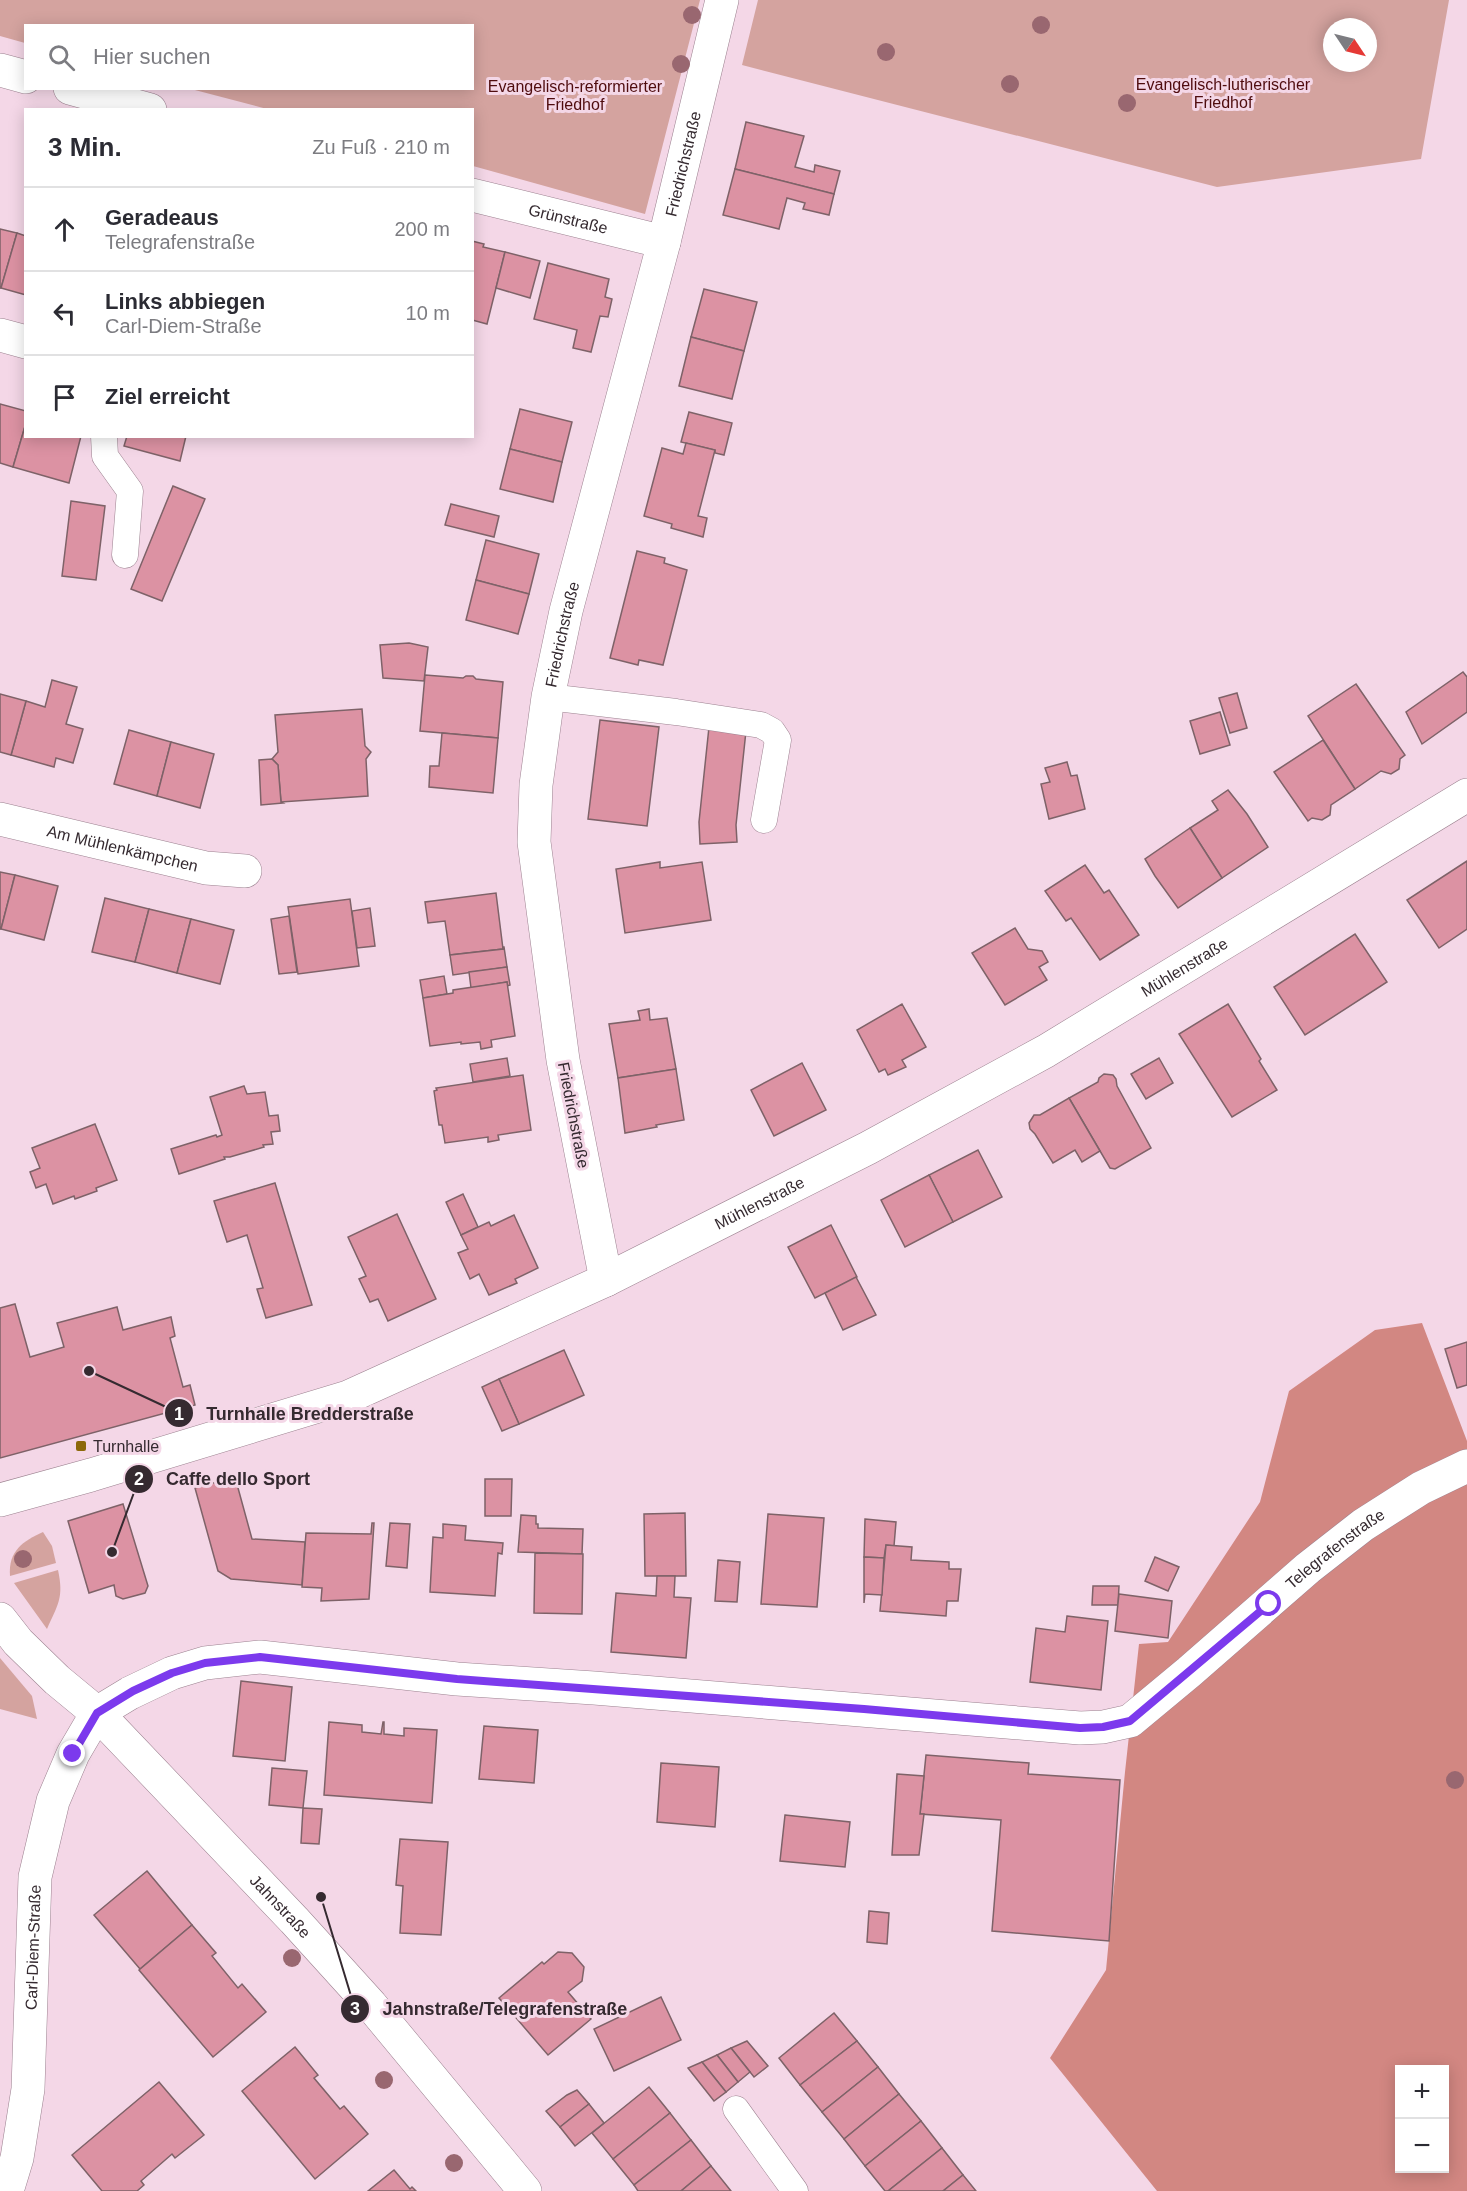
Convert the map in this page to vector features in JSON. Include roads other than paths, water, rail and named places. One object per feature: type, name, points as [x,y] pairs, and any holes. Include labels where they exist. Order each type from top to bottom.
[{"type":"street","name":"Friedrichstraße","points":[[606,1280],[562,1060],[534,842],[536,785],[548,697],[566,611],[664,242],[722,0]]},
{"type":"street","points":[[0,70],[24,76]]},
{"type":"street","points":[[77,90],[143,108]]},
{"type":"street","name":"Grünstraße","points":[[474,195],[664,242]]},
{"type":"street","points":[[0,335],[24,341]]},
{"type":"street","name":"Mühlenstraße","points":[[0,1500],[348,1397],[606,1280],[868,1148],[1046,1051],[1467,795]]},
{"type":"street","name":"Am Mühlenkämpchen","points":[[0,819],[206,868],[245,871]]},
{"type":"street","name":"Telegrafenstraße","points":[[97,1713],[130,1693],[172,1673],[205,1663],[260,1657],[457,1679],[1080,1728],[1103,1727],[1130,1721],[1198,1665],[1308,1568],[1363,1524],[1421,1488],[1467,1466]]},
{"type":"street","points":[[0,1619],[26,1650],[57,1680],[97,1713]]},
{"type":"street","name":"Carl-Diem-Straße","points":[[7,2191],[17,2158],[28,2089],[35,1878],[53,1801],[73,1754],[97,1713]]},
{"type":"street","name":"Jahnstraße","points":[[97,1713],[294,1920],[355,1988],[525,2191]]},
{"type":"lane","points":[[104,438],[105,456],[129,491],[125,555]]},
{"type":"lane","points":[[548,697],[676,712],[761,725],[772,731],[778,740],[764,820]]},
{"type":"lane","points":[[736,2109],[795,2191]]},
{"type":"place","name":"Turnhalle Bredderstraße","points":[[89,1371]]},
{"type":"place","name":"Turnhalle","points":[[81,1446]]},
{"type":"place","name":"Caffe dello Sport","points":[[112,1552]]},
{"type":"place","name":"Jahnstraße/Telegrafenstraße","points":[[321,1897]]},
{"type":"park label","name":"Evangelisch-lutherischer Friedhof","points":[[1223,93]]},
{"type":"park label","name":"Evangelisch-reformierter Friedhof","points":[[575,95]]}]
